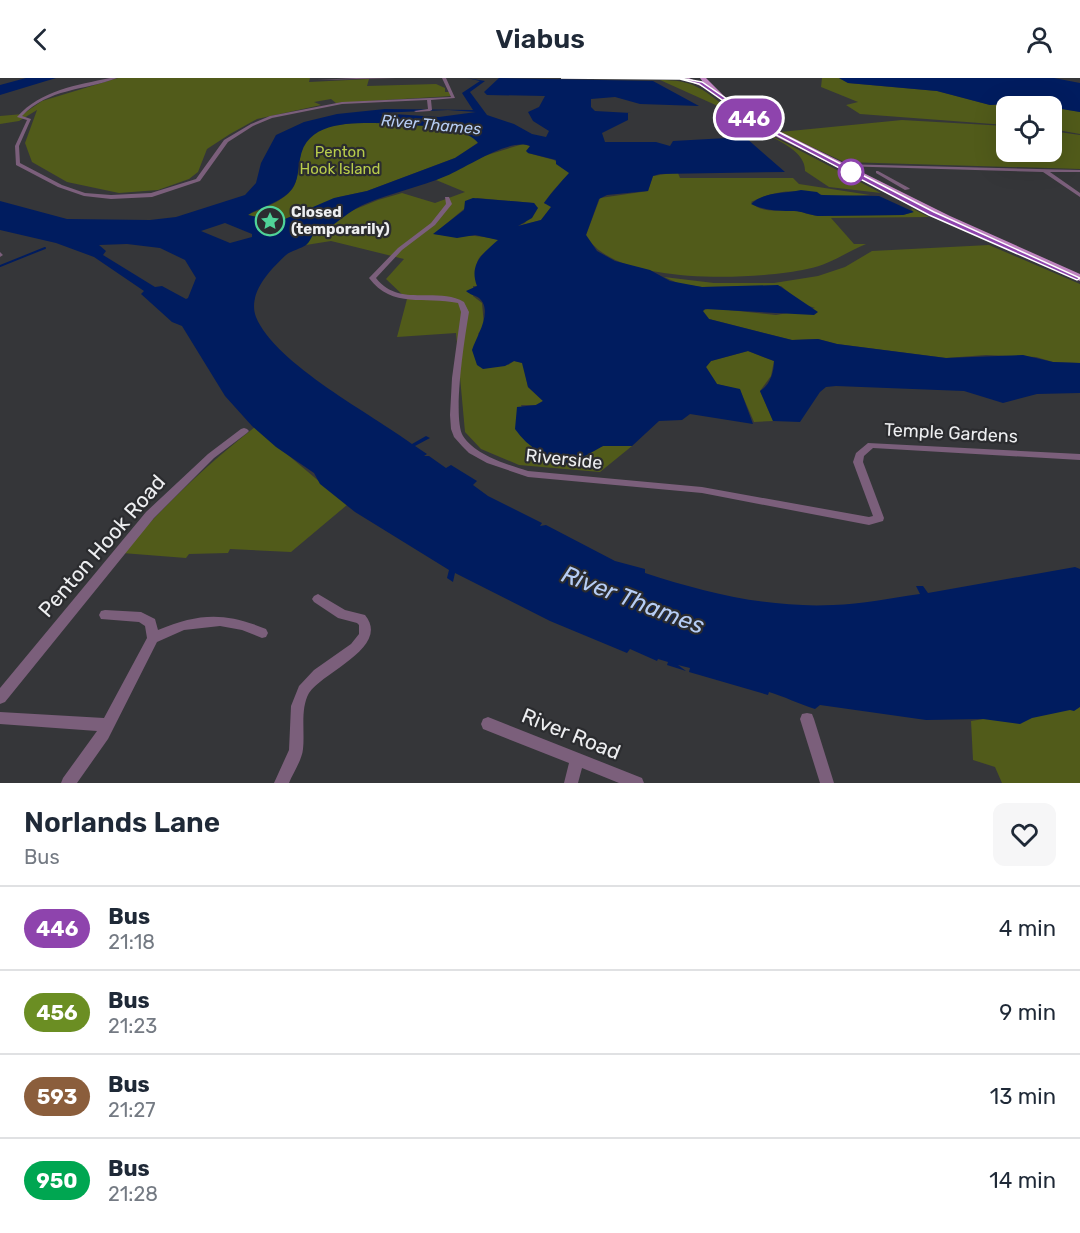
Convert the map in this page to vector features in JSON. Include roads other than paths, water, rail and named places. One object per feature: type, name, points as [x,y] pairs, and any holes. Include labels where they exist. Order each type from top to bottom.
[{"type":"main road","points":[[680,78],[701,78],[711,90],[743,115],[885,189],[995,242],[1080,278]]},
{"type":"main road","points":[[687,79],[711,90]]},
{"type":"street","points":[[115,78],[51,96],[26,109],[19,117],[29,119],[17,146],[18,164],[60,186],[84,194],[111,198],[152,195],[198,180],[226,141],[252,125],[271,117],[342,103],[453,98],[444,78]]},
{"type":"street","points":[[319,80],[394,78]]},
{"type":"street","points":[[563,78],[680,78]]},
{"type":"street","points":[[416,110],[430,110],[429,100]]},
{"type":"street","points":[[840,165],[1080,171]]},
{"type":"street","points":[[1044,169],[1080,195]]},
{"type":"street","points":[[878,172],[905,188],[885,189]]},
{"type":"street","name":"Riverside","points":[[447,198],[449,204],[441,216],[401,248],[372,278],[386,291],[401,296],[453,299],[461,302],[465,307],[453,407],[457,436],[472,449],[503,468],[528,474],[702,490],[850,519],[876,521]]},
{"type":"street","name":"Penton Hook Road","points":[[0,698],[150,515],[211,456],[244,431]]},
{"type":"street","name":"Temple Gardens","points":[[876,521],[878,513],[858,462],[859,455],[872,445],[1080,457]]},
{"type":"street","points":[[281,783],[296,751],[298,706],[304,690],[319,674],[355,648],[364,636],[365,624],[361,619],[342,614],[318,599]]},
{"type":"street","points":[[68,783],[107,725],[153,638],[151,623],[141,617],[105,615]]},
{"type":"street","points":[[153,638],[183,625],[220,621],[243,625],[262,633]]},
{"type":"street","points":[[0,718],[107,725]]},
{"type":"street","points":[[807,719],[827,783]]},
{"type":"street","name":"River Road","points":[[488,724],[638,783]]},
{"type":"street","points":[[571,783],[577,759]]},
{"type":"water","points":[[26,78],[56,78],[0,95],[0,85]]},
{"type":"water","name":"River Thames","points":[[467,78],[485,81],[470,92],[487,115],[514,124],[532,134],[546,137],[549,131],[533,121],[528,112],[539,107],[545,96],[487,95],[484,92],[499,78],[653,81],[699,106],[640,104],[615,97],[591,99],[591,107],[595,111],[631,113],[628,113],[628,120],[602,133],[605,142],[656,142],[670,146],[673,141],[745,137],[785,172],[660,174],[653,176],[648,191],[607,195],[599,199],[586,235],[597,251],[615,261],[650,270],[670,281],[702,287],[778,285],[818,312],[814,315],[705,309],[703,311],[709,319],[792,340],[818,339],[837,344],[946,358],[1023,355],[1053,362],[1080,363],[1080,393],[1037,394],[1003,403],[964,391],[836,386],[826,387],[820,392],[800,422],[773,421],[760,391],[771,378],[774,361],[748,351],[711,361],[706,367],[717,384],[740,389],[753,424],[690,414],[682,420],[659,421],[632,446],[603,446],[571,464],[555,460],[526,442],[515,429],[517,407],[536,405],[543,401],[528,387],[522,363],[514,361],[505,366],[483,369],[477,365],[472,350],[483,324],[485,310],[479,298],[466,291],[477,286],[476,265],[483,254],[498,240],[475,235],[457,238],[433,234],[464,210],[465,201],[473,198],[534,203],[538,208],[532,218],[518,226],[541,220],[551,207],[544,203],[569,173],[556,164],[556,160],[528,153],[526,151],[530,146],[521,145],[500,150],[446,176],[361,206],[334,224],[316,232],[307,244],[286,255],[262,282],[254,308],[256,317],[267,335],[283,353],[327,388],[412,444],[426,436],[430,438],[415,446],[427,454],[424,456],[429,456],[446,468],[451,465],[477,481],[473,485],[488,496],[542,523],[540,526],[546,525],[615,561],[645,569],[645,573],[691,587],[761,601],[833,605],[920,594],[916,586],[923,586],[928,593],[1075,567],[1080,569],[1080,707],[1074,711],[1032,718],[1020,724],[983,719],[926,720],[820,705],[815,709],[769,692],[768,695],[689,672],[690,668],[678,665],[686,671],[667,665],[668,662],[658,659],[657,661],[630,649],[627,653],[550,621],[455,573],[453,582],[447,578],[449,570],[355,512],[320,484],[314,473],[276,447],[252,426],[225,396],[182,326],[172,322],[141,294],[144,291],[94,257],[56,243],[0,230],[0,201],[67,219],[150,220],[176,217],[245,195],[256,183],[261,163],[276,135],[304,122],[337,114],[385,109],[473,110],[462,93],[480,81]],"holes":[[[448,110],[476,112],[439,117],[378,113]],[[364,123],[446,129],[460,132],[478,143],[455,158],[367,191],[334,198],[278,222],[248,215],[288,194],[297,179],[300,159],[310,138],[329,128]],[[225,223],[252,234],[252,237],[230,243],[201,231]],[[127,244],[160,248],[185,260],[196,278],[188,298],[162,286],[155,287],[103,255],[106,251],[99,245]]]},
{"type":"water","points":[[839,78],[1054,78],[1080,83],[1080,112],[1062,109],[1062,96],[996,96],[996,105],[990,105],[937,91],[848,83]]},
{"type":"water","points":[[801,190],[817,192],[821,195],[879,196],[914,212],[903,215],[818,216],[797,211],[778,211],[751,204],[768,195]]},
{"type":"waterway","points":[[0,266],[45,248]]},
{"type":"place","name":"Closed (temporarily)","points":[[270,221]]},
{"type":"park label","name":"Penton Hook Island","points":[[340,160]]}]
